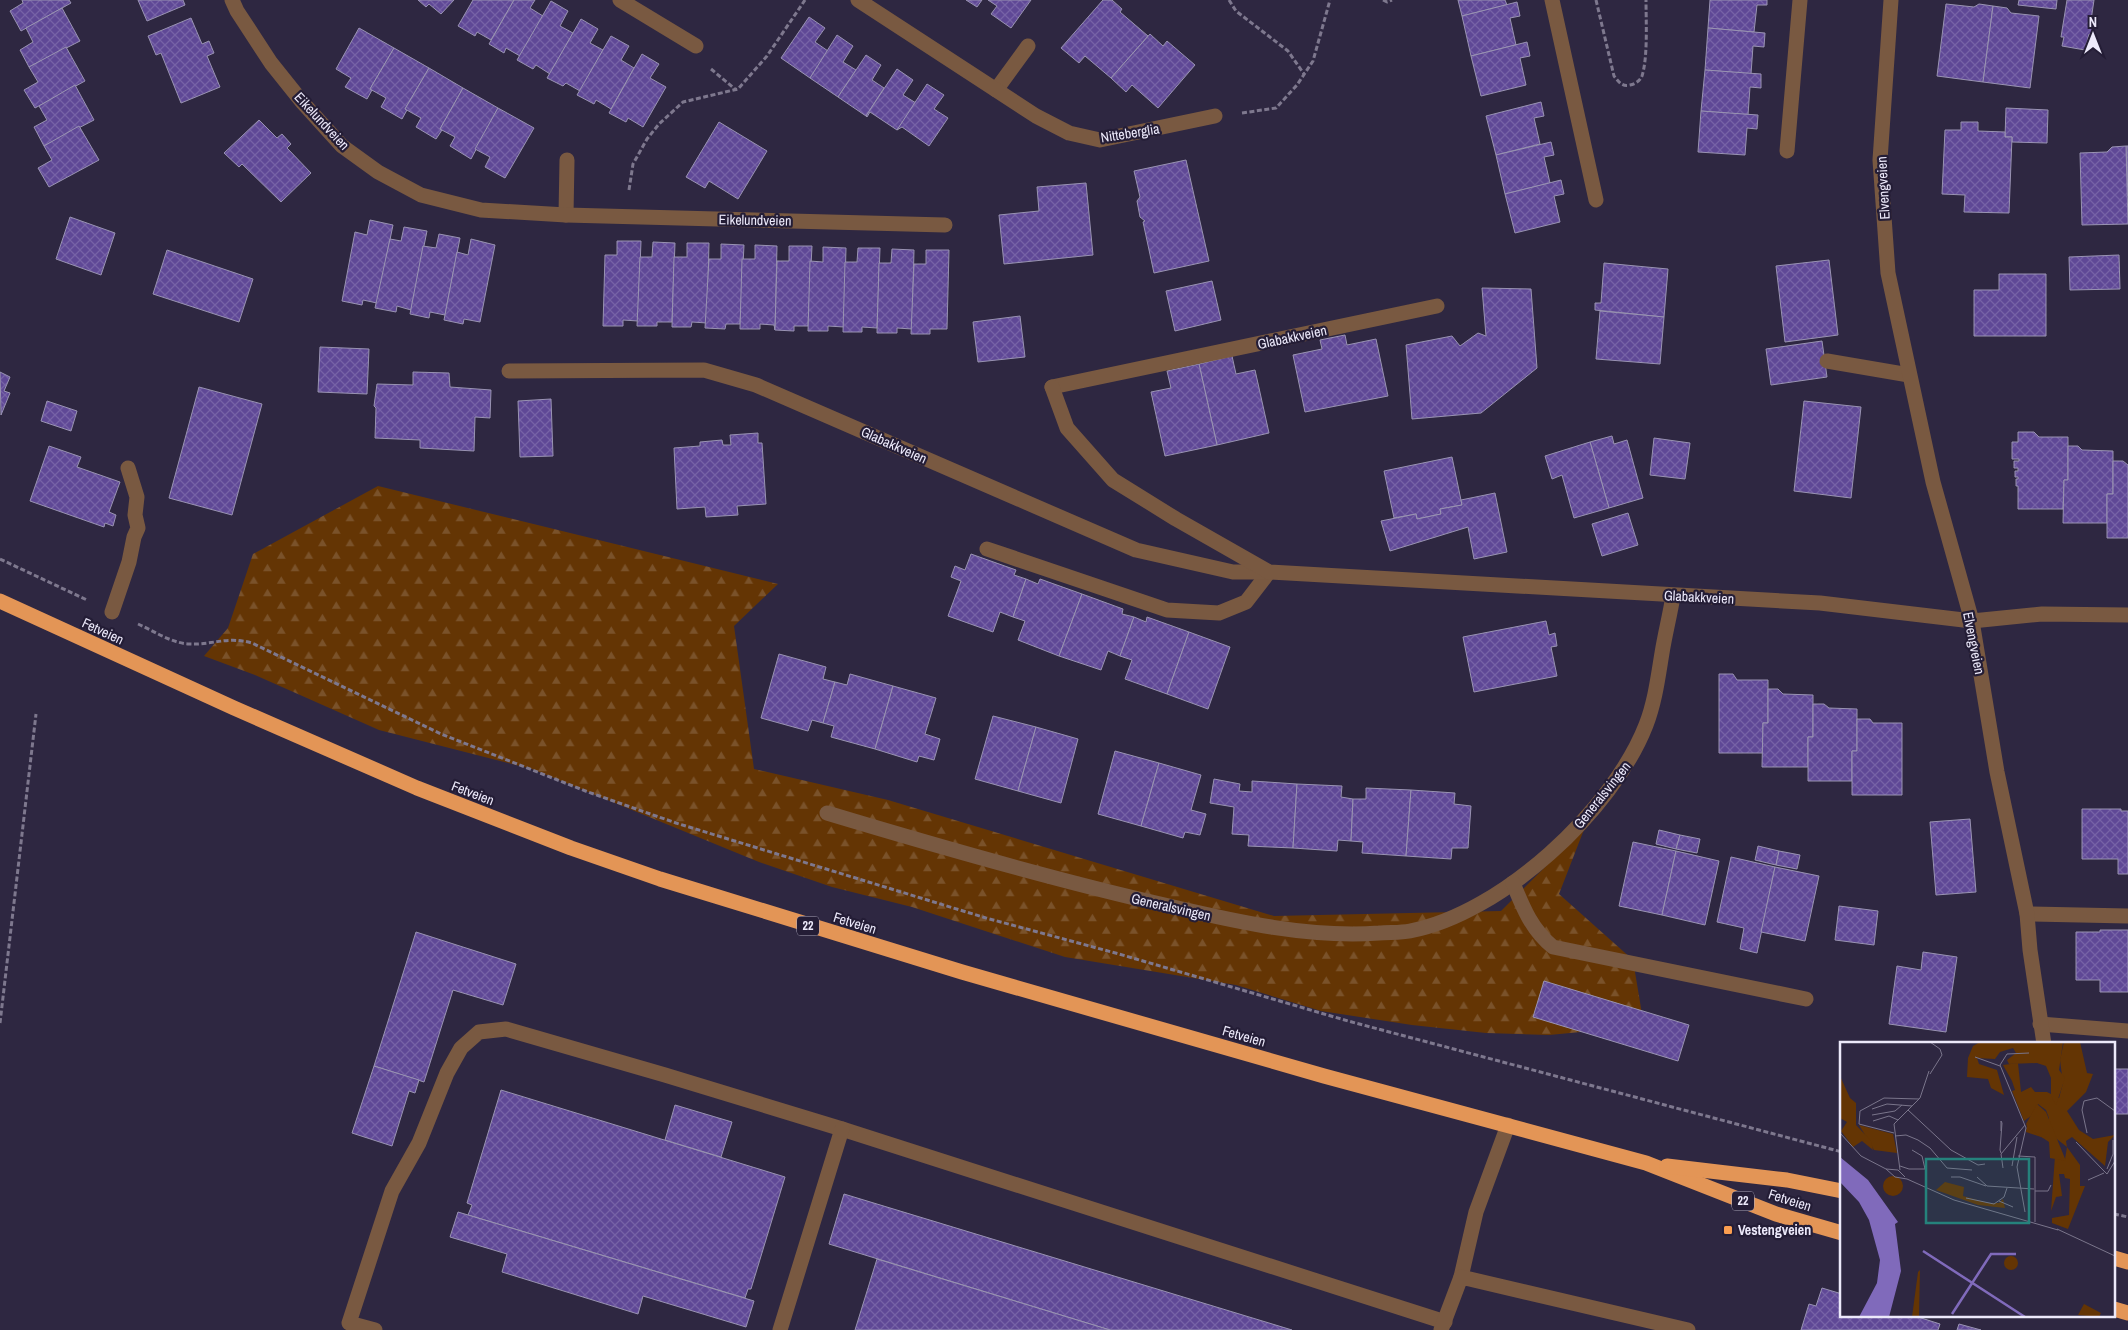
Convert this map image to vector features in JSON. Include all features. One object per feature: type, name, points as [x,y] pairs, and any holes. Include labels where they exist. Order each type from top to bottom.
[{"type":"highway","name":"Fetveien","points":[[0,601],[234,708],[417,788],[571,848],[652,876],[971,975],[1324,1076],[1646,1163],[1776,1214],[1840,1232]]},
{"type":"highway","name":"Fetveien","points":[[1646,1163],[1787,1180],[1840,1191]]},
{"type":"street","name":"Eikelundveien","points":[[232,0],[237,11],[268,58],[303,103],[342,146],[378,172],[421,195],[481,210],[566,215],[945,225]]},
{"type":"street","points":[[620,0],[696,46]]},
{"type":"street","name":"Nitteberglia","points":[[858,0],[1036,116],[1069,133],[1100,140],[1215,116]]},
{"type":"street","points":[[1552,0],[1596,200]]},
{"type":"street","points":[[1787,151],[1800,0]]},
{"type":"street","name":"Elvengveien","points":[[1890,0],[1880,160],[1888,273],[1933,482],[1972,621],[1997,772],[2027,914],[2044,1042]]},
{"type":"street","points":[[996,90],[1028,46]]},
{"type":"street","points":[[566,215],[568,160]]},
{"type":"street","name":"Glabakkveien","points":[[1269,572],[1176,519],[1113,480],[1066,428],[1052,387],[1438,306]]},
{"type":"street","points":[[1827,361],[1909,375]]},
{"type":"street","name":"Glabakkveien","points":[[509,371],[704,370],[756,385],[1136,550],[1233,572],[1269,572],[1820,604],[1972,621],[2042,614],[2128,615]]},
{"type":"street","points":[[112,612],[130,562],[134,537],[138,528],[135,515],[137,497],[128,468]]},
{"type":"street","points":[[987,549],[1167,610],[1219,613],[1246,602],[1269,572]]},
{"type":"street","name":"Generalsvingen","points":[[827,813],[971,856],[1119,895],[1214,916],[1282,929],[1310,932],[1359,934],[1410,931],[1467,912],[1530,871],[1571,833],[1610,788],[1630,760],[1647,724],[1656,690],[1673,596]]},
{"type":"street","points":[[1513,883],[1527,917],[1539,936],[1552,947],[1806,999]]},
{"type":"street","points":[[2027,914],[2128,916]]},
{"type":"street","points":[[2040,1024],[2128,1031]]},
{"type":"street","points":[[375,1330],[349,1323],[392,1190],[419,1143],[447,1073],[461,1048],[479,1032],[506,1029],[665,1074],[842,1129],[1443,1326],[1461,1277],[1476,1212],[1508,1125]]},
{"type":"street","points":[[780,1330],[842,1129]]},
{"type":"street","points":[[1461,1277],[1688,1330]]},
{"type":"path","points":[[631,183],[633,164],[647,139],[659,124],[683,102],[738,89],[767,56],[805,0]]},
{"type":"path","points":[[1229,0],[1236,11],[1288,51],[1304,74]]},
{"type":"path","points":[[1215,116],[1276,108],[1313,61],[1330,0]]},
{"type":"path","points":[[1383,0],[1387,2],[1392,0]]},
{"type":"path","points":[[1596,0],[1614,76],[1622,85],[1626,86],[1635,84],[1642,78],[1646,0]]},
{"type":"path","points":[[170,639],[187,644],[228,639],[252,643],[450,737],[588,792],[767,851],[986,918],[1119,954],[1348,1021],[1840,1151]]},
{"type":"path","points":[[0,1023],[36,714]]},
{"type":"green space","points":[[378,486],[778,584],[734,626],[754,769],[888,800],[1274,916],[1501,911],[1585,827],[1559,894],[1633,960],[1644,1026],[1549,1035],[1486,1033],[1412,1025],[1321,1011],[1236,985],[1065,957],[912,907],[832,887],[759,862],[532,769],[379,730],[255,675],[204,656],[228,628],[253,554]]},
{"type":"building","points":[[22,0],[69,0],[71,3],[21,31],[10,11],[23,3]]},
{"type":"building","points":[[138,0],[183,0],[185,5],[147,21]]},
{"type":"building","points":[[418,0],[454,0],[441,14],[429,4],[426,7]]},
{"type":"building","points":[[473,0],[514,0],[491,40],[477,32],[475,36],[458,26]]},
{"type":"building","points":[[514,0],[535,0],[530,8],[543,16],[520,56],[506,48],[504,53],[489,44]]},
{"type":"building","points":[[966,0],[982,0],[977,7]]},
{"type":"building","points":[[988,0],[1031,0],[1011,28],[991,14],[997,6]]},
{"type":"building","points":[[1103,0],[1112,0],[1122,9],[1120,12],[1148,36],[1111,78],[1085,56],[1079,63],[1061,48]]},
{"type":"building","points":[[1458,0],[1505,0],[1507,5],[1462,16]]},
{"type":"building","points":[[1710,0],[1767,0],[1767,5],[1757,5],[1754,32],[1708,28]]},
{"type":"building","points":[[2019,0],[2057,0],[2056,9],[2018,5]]},
{"type":"building","points":[[2067,0],[2094,0],[2090,27],[2093,28],[2092,35],[2089,34],[2085,50],[2062,46],[2064,37],[2061,37]]},
{"type":"building","points":[[551,1],[568,11],[560,26],[573,33],[550,74],[536,65],[533,69],[517,60]]},
{"type":"building","points":[[1517,2],[1520,16],[1510,18],[1516,45],[1471,56],[1462,16]]},
{"type":"building","points":[[1946,4],[1974,7],[1979,4],[1993,6],[1983,82],[1937,76]]},
{"type":"building","points":[[1993,6],[2007,8],[2011,13],[2039,16],[2030,88],[1983,82]]},
{"type":"building","points":[[62,8],[80,41],[29,67],[20,50],[33,42],[26,28]]},
{"type":"building","points":[[809,17],[825,28],[815,42],[828,51],[810,78],[781,58]]},
{"type":"building","points":[[191,18],[202,44],[209,41],[214,53],[207,56],[220,87],[181,103],[161,53],[156,55],[148,36]]},
{"type":"building","points":[[581,19],[598,29],[590,43],[603,50],[580,91],[566,83],[563,86],[547,78]]},
{"type":"building","points":[[359,28],[394,48],[370,89],[372,90],[367,99],[345,87],[351,78],[336,69]]},
{"type":"building","points":[[1708,28],[1765,33],[1764,47],[1753,46],[1751,74],[1705,70]]},
{"type":"building","points":[[1150,34],[1163,46],[1167,41],[1195,65],[1158,108],[1132,85],[1126,92],[1111,78]]},
{"type":"building","points":[[837,35],[853,46],[843,62],[856,70],[838,97],[810,78]]},
{"type":"building","points":[[611,36],[629,46],[621,60],[634,68],[611,109],[596,100],[594,104],[577,95]]},
{"type":"building","points":[[1527,42],[1530,56],[1520,58],[1526,85],[1481,96],[1471,56]]},
{"type":"building","points":[[66,47],[85,81],[35,108],[24,90],[38,82],[29,67]]},
{"type":"building","points":[[394,48],[429,68],[405,109],[407,110],[402,119],[381,107],[386,98],[370,89]]},
{"type":"building","points":[[642,54],[659,64],[650,78],[666,87],[643,127],[628,118],[626,122],[609,113]]},
{"type":"building","points":[[866,55],[881,65],[872,80],[884,88],[866,116],[838,97]]},
{"type":"building","points":[[429,68],[463,88],[436,139],[416,127],[421,118],[405,109]]},
{"type":"building","points":[[897,69],[913,80],[903,95],[916,103],[897,130],[870,112],[866,116]]},
{"type":"building","points":[[1705,70],[1761,74],[1761,88],[1750,87],[1748,115],[1701,111]]},
{"type":"building","points":[[927,84],[944,95],[934,109],[948,118],[929,146],[902,127],[897,130]]},
{"type":"building","points":[[75,85],[94,120],[44,146],[34,127],[47,120],[39,106]]},
{"type":"building","points":[[463,88],[498,108],[471,159],[450,146],[455,137],[440,129]]},
{"type":"building","points":[[1541,102],[1544,116],[1534,118],[1540,144],[1496,155],[1486,116]]},
{"type":"building","points":[[498,108],[534,128],[505,178],[485,167],[490,157],[475,149]]},
{"type":"building","points":[[2006,108],[2048,110],[2047,143],[2012,142],[2012,137],[2005,137]]},
{"type":"building","points":[[1701,111],[1758,115],[1757,129],[1747,128],[1745,155],[1698,152]]},
{"type":"building","points":[[259,120],[277,138],[282,134],[291,144],[287,148],[311,173],[281,202],[242,164],[239,167],[224,153]]},
{"type":"building","points":[[719,122],[767,151],[738,199],[709,181],[705,188],[686,177]]},
{"type":"building","points":[[1961,122],[1978,122],[1978,131],[2005,132],[2005,137],[2012,137],[2009,213],[1964,212],[1965,195],[1942,194],[1945,130],[1961,130]]},
{"type":"building","points":[[79,126],[99,160],[49,187],[38,168],[52,160],[44,146]]},
{"type":"building","points":[[1551,142],[1554,155],[1544,157],[1550,183],[1505,194],[1496,155]]},
{"type":"building","points":[[2126,146],[2128,146],[2128,196]]},
{"type":"building","points":[[2126,146],[2128,224],[2082,225],[2080,153],[2107,152],[2112,147]]},
{"type":"building","points":[[1186,160],[1209,261],[1154,273],[1143,222],[1145,221],[1140,217],[1137,201],[1140,197],[1134,171]]},
{"type":"building","points":[[1561,180],[1564,194],[1554,196],[1560,222],[1515,233],[1505,194]]},
{"type":"building","points":[[1086,183],[1093,255],[1004,264],[999,215],[1039,211],[1037,187]]},
{"type":"building","points":[[70,217],[115,233],[101,275],[56,259]]},
{"type":"building","points":[[370,220],[393,225],[377,303],[363,300],[362,305],[342,301],[355,232],[367,235]]},
{"type":"building","points":[[404,227],[427,231],[411,310],[397,306],[396,312],[375,308],[390,239],[401,241]]},
{"type":"building","points":[[439,234],[460,238],[445,315],[430,312],[429,318],[410,314],[423,246],[436,248]]},
{"type":"building","points":[[471,239],[495,245],[480,322],[464,319],[463,324],[444,320],[457,252],[468,255]]},
{"type":"building","points":[[617,241],[641,241],[638,321],[623,320],[623,326],[603,326],[605,255],[617,255]]},
{"type":"building","points":[[653,242],[675,243],[672,322],[657,322],[657,326],[637,326],[640,257],[652,257]]},
{"type":"building","points":[[687,243],[709,243],[707,323],[692,322],[691,327],[672,327],[674,257],[687,257]]},
{"type":"building","points":[[721,244],[744,245],[740,324],[726,324],[725,329],[705,328],[709,259],[721,259]]},
{"type":"building","points":[[755,245],[777,246],[775,330],[774,325],[760,324],[760,329],[740,329],[742,259],[755,259]]},
{"type":"building","points":[[789,246],[812,246],[808,326],[794,326],[794,331],[775,330],[777,261],[789,261]]},
{"type":"building","points":[[823,247],[846,248],[844,327],[828,326],[828,331],[808,331],[810,261],[823,262]]},
{"type":"building","points":[[858,248],[880,248],[877,328],[862,327],[862,332],[843,332],[845,262],[857,262]]},
{"type":"building","points":[[892,249],[914,250],[912,329],[897,328],[897,333],[877,333],[879,263],[891,263]]},
{"type":"building","points":[[167,250],[253,279],[239,322],[153,294]]},
{"type":"building","points":[[926,250],[949,250],[947,329],[930,329],[930,334],[911,334],[914,264],[926,264]]},
{"type":"building","points":[[2119,255],[2120,289],[2070,290],[2069,257]]},
{"type":"building","points":[[1829,260],[1838,335],[1785,342],[1776,266]]},
{"type":"building","points":[[1604,263],[1668,269],[1664,317],[1595,310],[1595,303],[1601,303]]},
{"type":"building","points":[[1999,274],[2046,274],[2046,336],[1974,336],[1974,290],[1999,290]]},
{"type":"building","points":[[1212,281],[1221,320],[1175,331],[1166,291]]},
{"type":"building","points":[[1482,288],[1531,289],[1537,368],[1481,413],[1412,419],[1406,345],[1452,336],[1460,346],[1478,333],[1486,336]]},
{"type":"building","points":[[1600,311],[1664,317],[1660,364],[1596,359]]},
{"type":"building","points":[[1020,316],[1025,357],[978,362],[973,322]]},
{"type":"building","points":[[1345,335],[1347,345],[1376,339],[1388,396],[1305,412],[1293,355],[1322,349],[1320,340]]},
{"type":"building","points":[[1822,341],[1827,377],[1771,385],[1766,349]]},
{"type":"building","points":[[320,347],[369,349],[367,394],[318,392]]},
{"type":"building","points":[[1232,356],[1236,374],[1255,370],[1269,433],[1217,445],[1199,364]]},
{"type":"building","points":[[1199,364],[1217,445],[1165,456],[1151,392],[1171,388],[1167,371]]},
{"type":"building","points":[[0,372],[10,377],[4,391],[10,393],[1,415]]},
{"type":"building","points":[[413,372],[449,373],[450,387],[491,390],[490,418],[475,417],[474,451],[420,448],[420,440],[375,438],[376,408],[374,406],[377,384],[413,385]]},
{"type":"building","points":[[199,387],[262,404],[232,515],[169,498]]},
{"type":"building","points":[[551,399],[553,456],[520,457],[518,401]]},
{"type":"building","points":[[47,401],[77,411],[71,431],[41,421]]},
{"type":"building","points":[[1804,401],[1861,407],[1851,498],[1794,491]]},
{"type":"building","points":[[2018,432],[2034,432],[2039,437],[2068,437],[2068,480],[2064,480],[2063,509],[2018,509],[2018,486],[2016,486],[2016,479],[2018,477],[2015,477],[2015,471],[2018,471],[2018,468],[2014,468],[2014,461],[2019,461],[2019,459],[2012,459],[2012,442],[2018,442]]},
{"type":"building","points":[[758,433],[758,443],[762,443],[766,504],[737,506],[738,515],[706,517],[705,507],[677,509],[674,448],[700,446],[700,442],[722,440],[723,445],[731,445],[730,435]]},
{"type":"building","points":[[1612,436],[1614,444],[1627,440],[1643,498],[1609,508],[1590,442]]},
{"type":"building","points":[[1654,438],[1690,443],[1685,479],[1650,475]]},
{"type":"building","points":[[1590,442],[1609,508],[1574,518],[1562,475],[1552,479],[1545,456]]},
{"type":"building","points":[[49,446],[81,457],[77,467],[120,482],[109,512],[116,515],[113,526],[105,523],[104,527],[30,501]]},
{"type":"building","points":[[2068,446],[2078,446],[2082,450],[2113,451],[2113,494],[2107,494],[2107,523],[2063,523],[2064,480],[2068,480]]},
{"type":"building","points":[[1452,457],[1462,505],[1440,509],[1441,514],[1417,519],[1416,514],[1394,518],[1384,471]]},
{"type":"building","points":[[2113,461],[2123,461],[2128,465],[2128,538],[2107,538],[2107,494],[2113,494]]},
{"type":"building","points":[[1495,493],[1507,552],[1474,559],[1468,527],[1390,551],[1381,521],[1416,514],[1417,519],[1441,514],[1440,509],[1462,505],[1461,500]]},
{"type":"building","points":[[1628,513],[1638,545],[1602,556],[1592,524]]},
{"type":"building","points":[[971,554],[1016,570],[1014,575],[1026,579],[1013,617],[1000,612],[993,632],[948,616],[961,581],[951,577],[955,566],[965,570]]},
{"type":"building","points":[[1026,579],[1038,584],[1040,579],[1082,594],[1059,656],[1018,640],[1025,621],[1013,617]]},
{"type":"building","points":[[1082,594],[1123,609],[1122,614],[1134,617],[1120,656],[1108,651],[1101,670],[1059,656]]},
{"type":"building","points":[[1134,617],[1146,622],[1147,617],[1189,632],[1167,694],[1125,679],[1132,660],[1120,656]]},
{"type":"building","points":[[1546,621],[1549,635],[1555,633],[1557,646],[1551,647],[1557,676],[1474,692],[1463,637]]},
{"type":"building","points":[[1189,632],[1230,647],[1208,709],[1167,694]]},
{"type":"building","points":[[779,654],[826,667],[823,679],[835,682],[823,723],[812,720],[808,731],[761,718]]},
{"type":"building","points":[[850,674],[893,686],[875,749],[831,737],[834,726],[823,723],[835,682],[847,685]]},
{"type":"building","points":[[1719,674],[1733,674],[1737,680],[1768,680],[1768,723],[1763,723],[1763,753],[1719,753]]},
{"type":"building","points":[[893,686],[936,698],[925,734],[940,739],[934,760],[919,756],[917,762],[875,749]]},
{"type":"building","points":[[1768,689],[1778,689],[1783,694],[1813,695],[1813,737],[1808,737],[1808,767],[1762,767],[1763,723],[1768,723]]},
{"type":"building","points":[[1813,704],[1824,704],[1829,708],[1857,709],[1857,751],[1852,751],[1852,781],[1808,781],[1808,737],[1813,737]]},
{"type":"building","points":[[993,716],[1036,727],[1018,791],[975,779]]},
{"type":"building","points":[[1857,719],[1870,719],[1873,723],[1902,723],[1902,795],[1852,795],[1852,751],[1857,751]]},
{"type":"building","points":[[1036,727],[1078,739],[1061,803],[1018,791]]},
{"type":"building","points":[[1115,751],[1159,763],[1141,826],[1098,814]]},
{"type":"building","points":[[1159,763],[1201,775],[1191,810],[1206,814],[1200,835],[1185,832],[1183,838],[1141,826]]},
{"type":"building","points":[[1214,779],[1240,784],[1239,791],[1252,792],[1252,781],[1297,784],[1293,848],[1248,846],[1249,835],[1232,834],[1234,807],[1210,803]]},
{"type":"building","points":[[1297,784],[1342,786],[1341,797],[1353,799],[1351,841],[1338,840],[1337,851],[1293,848]]},
{"type":"building","points":[[1366,788],[1411,790],[1406,856],[1362,853],[1363,842],[1351,841],[1353,799],[1366,799]]},
{"type":"building","points":[[1411,790],[1455,793],[1454,804],[1471,806],[1468,848],[1452,848],[1451,859],[1406,856]]},
{"type":"building","points":[[2082,809],[2121,809],[2121,811],[2128,811],[2128,874],[2118,874],[2118,859],[2082,859]]},
{"type":"building","points":[[1970,819],[1976,892],[1936,895],[1930,822]]},
{"type":"building","points":[[1659,830],[1680,835],[1676,849],[1656,844]]},
{"type":"building","points":[[1680,835],[1700,839],[1697,853],[1676,849]]},
{"type":"building","points":[[1633,842],[1676,851],[1662,915],[1619,906]]},
{"type":"building","points":[[1758,846],[1779,851],[1776,865],[1755,860]]},
{"type":"building","points":[[1676,851],[1719,861],[1705,925],[1662,915]]},
{"type":"building","points":[[1779,851],[1800,855],[1797,869],[1776,865]]},
{"type":"building","points":[[1731,857],[1775,867],[1757,953],[1740,949],[1744,928],[1717,922]]},
{"type":"building","points":[[1775,867],[1819,876],[1805,941],[1761,932]]},
{"type":"building","points":[[1839,906],[1878,911],[1874,945],[1835,940]]},
{"type":"building","points":[[2100,930],[2128,930],[2128,992],[2100,992],[2100,980],[2076,980],[2076,932],[2100,932]]},
{"type":"building","points":[[416,932],[516,964],[503,1005],[453,990],[424,1082],[374,1066]]},
{"type":"building","points":[[1923,952],[1957,957],[1946,1032],[1889,1024],[1897,966],[1921,970]]},
{"type":"building","points":[[1544,981],[1689,1025],[1678,1061],[1533,1017]]},
{"type":"building","points":[[374,1066],[419,1080],[415,1093],[409,1091],[392,1146],[352,1133]]},
{"type":"building","points":[[2116,1069],[2128,1069],[2128,1114],[2116,1114]]},
{"type":"building","points":[[501,1090],[785,1177],[751,1289],[748,1289],[745,1298],[468,1215],[472,1205],[467,1203]]},
{"type":"building","points":[[675,1105],[732,1122],[721,1157],[665,1140]]},
{"type":"building","points":[[844,1194],[1292,1330],[1110,1330],[829,1244]]},
{"type":"building","points":[[458,1212],[754,1301],[746,1327],[643,1296],[638,1314],[502,1272],[507,1254],[450,1237]]},
{"type":"building","points":[[877,1259],[1110,1330],[855,1330]]},
{"type":"building","points":[[1822,1288],[1840,1293],[1840,1318],[1921,1318],[1940,1324],[1938,1330],[1801,1330],[1809,1304],[1816,1306]]},
{"type":"building","points":[[1959,1324],[1981,1330],[1957,1330]]},
{"type":"place","name":"Vestengveien","points":[[1728,1230]]}]
